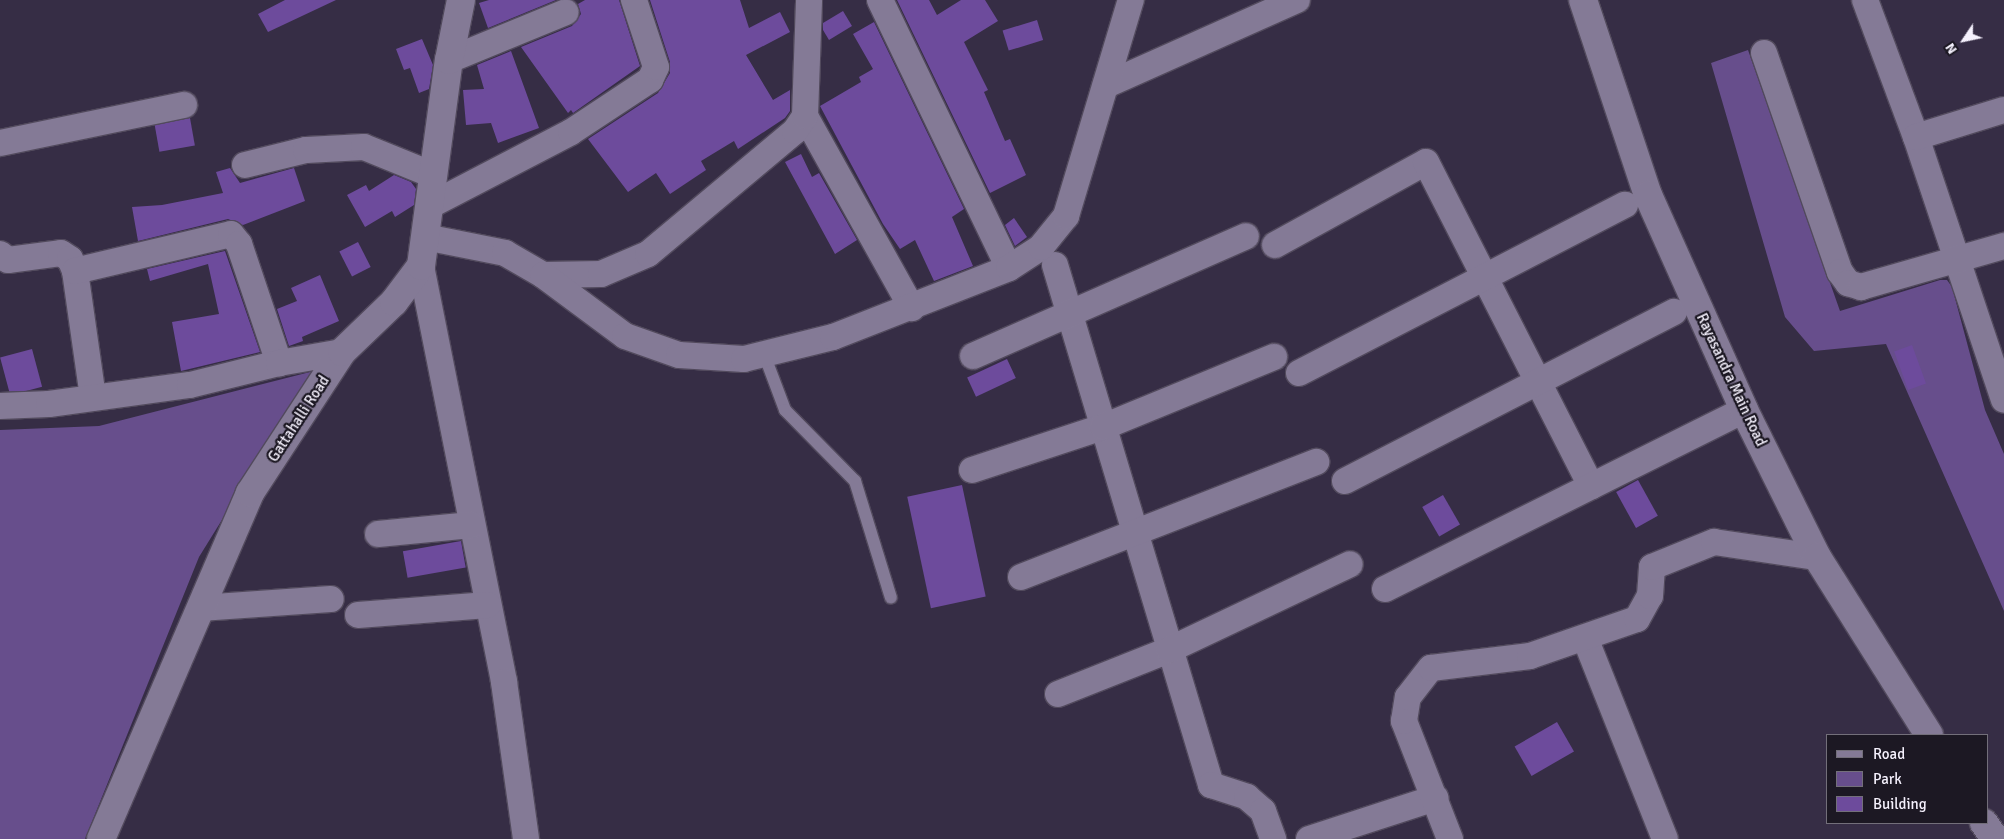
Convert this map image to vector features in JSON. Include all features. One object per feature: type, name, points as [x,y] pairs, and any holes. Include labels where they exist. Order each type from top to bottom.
[{"type":"main road","name":"Gattahalli Road","points":[[100,839],[250,493],[342,352],[394,302],[420,266],[449,60],[461,0]]},
{"type":"main road","name":"Rayasandra Main Road","points":[[1583,0],[1648,195],[1744,410],[1817,557],[1928,734]]},
{"type":"main road","points":[[1985,824],[1995,839]]},
{"type":"street","points":[[429,206],[571,132],[650,80],[656,67],[634,0]]},
{"type":"street","points":[[809,0],[805,116],[912,308]]},
{"type":"street","points":[[880,0],[1010,268]]},
{"type":"street","points":[[425,237],[505,253],[543,275],[625,336],[680,355],[744,359],[833,337],[912,308],[1010,268],[1041,247],[1066,216],[1131,0]]},
{"type":"street","points":[[1106,85],[1297,0]]},
{"type":"street","points":[[1872,2],[1955,261],[2003,393]]},
{"type":"street","points":[[449,60],[566,12]]},
{"type":"street","points":[[1764,53],[1840,272],[1848,283],[1861,287],[2004,246]]},
{"type":"street","points":[[0,143],[184,105]]},
{"type":"street","points":[[1916,137],[2004,110]]},
{"type":"street","points":[[543,275],[601,274],[648,254],[794,131],[805,116]]},
{"type":"street","points":[[245,165],[306,150],[364,147],[433,174]]},
{"type":"street","points":[[1275,245],[1426,162],[1591,486]]},
{"type":"street","points":[[1299,373],[1625,205]]},
{"type":"street","points":[[76,271],[231,234],[239,244],[279,363]]},
{"type":"street","points":[[973,356],[1246,236]]},
{"type":"street","points":[[0,254],[8,260],[60,253],[70,259],[76,271],[93,398]]},
{"type":"street","points":[[1056,265],[1169,650],[1212,785],[1248,797],[1264,812],[1273,839]]},
{"type":"street","points":[[420,266],[504,682],[526,839]]},
{"type":"street","points":[[1345,481],[1674,312]]},
{"type":"street","points":[[0,406],[93,398],[190,385],[279,363],[342,352]]},
{"type":"street","points":[[972,470],[1103,427],[1274,357]]},
{"type":"street","points":[[1385,588],[1744,410]]},
{"type":"street","points":[[1021,577],[1316,462]]},
{"type":"street","points":[[378,534],[472,525]]},
{"type":"street","points":[[1450,839],[1404,721],[1408,697],[1431,668],[1530,656],[1637,619],[1650,596],[1652,567],[1714,542],[1817,557]]},
{"type":"street","points":[[1058,694],[1169,650],[1350,564]]},
{"type":"street","points":[[200,608],[331,599]]},
{"type":"street","points":[[358,615],[488,605]]},
{"type":"street","points":[[1585,638],[1665,839]]},
{"type":"street","points":[[1309,839],[1435,798]]},
{"type":"lane","points":[[764,354],[785,410],[855,482],[892,598]]},
{"type":"green space","points":[[1748,50],[1840,311],[1940,280],[1947,280],[1952,287],[1985,410],[2004,454],[2004,611],[1886,344],[1814,351],[1785,317],[1711,63]]},
{"type":"green space","points":[[314,371],[199,557],[85,839],[0,839],[0,430],[99,426]]},
{"type":"building","points":[[285,0],[336,0],[268,32],[258,14]]},
{"type":"building","points":[[489,0],[556,0],[488,28],[479,3]]},
{"type":"building","points":[[585,0],[619,0],[640,66],[573,113],[571,110],[568,113],[521,47],[572,26],[581,14],[578,4]]},
{"type":"building","points":[[650,0],[740,0],[749,28],[780,12],[790,32],[746,55],[773,100],[790,90],[790,111],[785,118],[738,149],[734,141],[701,161],[706,170],[670,194],[656,173],[628,192],[588,139],[658,93],[670,73],[670,62]]},
{"type":"building","points":[[897,0],[929,0],[937,15],[961,0],[985,0],[998,21],[964,42],[988,90],[984,92],[1005,141],[1010,139],[1026,175],[990,193]]},
{"type":"building","points":[[843,11],[852,26],[829,40],[823,30],[823,23]]},
{"type":"building","points":[[1037,20],[1043,40],[1009,51],[1003,31]]},
{"type":"building","points":[[874,22],[964,209],[952,217],[973,266],[934,281],[915,240],[900,249],[883,224],[820,106],[861,82],[859,77],[873,69],[853,34]]},
{"type":"building","points":[[422,39],[433,65],[429,89],[419,93],[410,68],[404,70],[396,49]]},
{"type":"building","points":[[511,51],[539,128],[498,143],[491,123],[466,125],[463,90],[484,89],[477,65]]},
{"type":"building","points":[[190,118],[195,146],[159,152],[155,124]]},
{"type":"building","points":[[801,154],[812,177],[819,173],[857,240],[835,254],[785,162]]},
{"type":"building","points":[[230,168],[240,183],[294,168],[305,201],[243,225],[228,219],[138,241],[132,207],[162,205],[223,193],[216,172]]},
{"type":"building","points":[[394,175],[411,182],[416,189],[414,205],[395,217],[392,211],[365,227],[347,195],[366,185],[369,191]]},
{"type":"building","points":[[1014,218],[1027,237],[1015,246],[1005,225]]},
{"type":"building","points":[[358,242],[371,267],[352,276],[339,252]]},
{"type":"building","points":[[225,251],[260,352],[181,371],[172,322],[219,314],[208,264],[150,281],[147,269]]},
{"type":"building","points":[[320,275],[339,321],[302,337],[303,341],[289,346],[277,309],[297,301],[291,288]]},
{"type":"building","points":[[1912,345],[1926,384],[1908,390],[1894,351]]},
{"type":"building","points":[[32,349],[42,387],[10,395],[0,358]]},
{"type":"building","points":[[1007,359],[1016,378],[976,397],[967,378]]},
{"type":"building","points":[[1638,480],[1658,516],[1636,528],[1616,492]]},
{"type":"building","points":[[962,485],[986,597],[931,608],[907,497]]},
{"type":"building","points":[[1443,495],[1460,524],[1439,536],[1422,507]]},
{"type":"building","points":[[461,541],[466,568],[408,578],[403,551]]},
{"type":"building","points":[[1557,722],[1574,751],[1532,776],[1515,747]]}]
